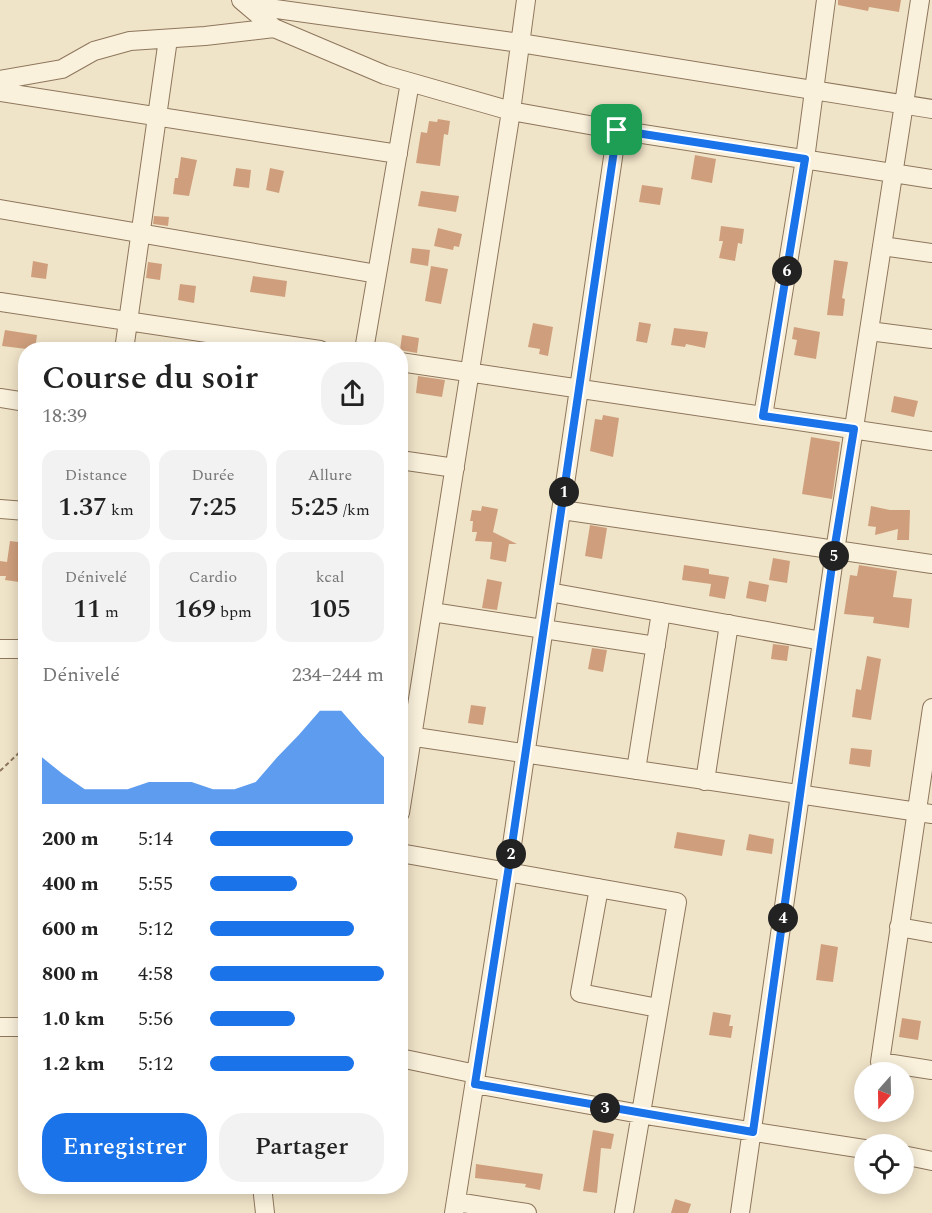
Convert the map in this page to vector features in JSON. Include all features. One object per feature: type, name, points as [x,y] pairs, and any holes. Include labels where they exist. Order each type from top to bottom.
[{"type":"street","points":[[408,726],[432,612],[511,111],[526,0]]},
{"type":"street","points":[[763,416],[805,159],[826,0]]},
{"type":"street","points":[[740,1213],[834,551],[920,0]]},
{"type":"street","points":[[244,3],[520,43],[932,109]]},
{"type":"street","points":[[244,3],[274,28],[385,75],[511,111],[617,130],[932,179]]},
{"type":"street","points":[[0,80],[62,69],[94,51],[130,41],[274,28]]},
{"type":"street","points":[[125,342],[168,39]]},
{"type":"street","points":[[365,342],[410,82]]},
{"type":"street","points":[[0,92],[398,154]]},
{"type":"street","points":[[527,1213],[455,1208],[526,754],[617,130]]},
{"type":"street","points":[[0,209],[377,274]]},
{"type":"street","points":[[882,246],[932,253]]},
{"type":"street","points":[[0,302],[267,342]]},
{"type":"street","points":[[869,331],[932,339]]},
{"type":"street","points":[[408,363],[932,441]]},
{"type":"street","points":[[0,398],[18,401]]},
{"type":"street","points":[[408,461],[455,468]]},
{"type":"street","points":[[0,509],[18,510]]},
{"type":"street","points":[[561,510],[932,564]]},
{"type":"street","points":[[549,592],[822,641]]},
{"type":"street","points":[[432,612],[656,646]]},
{"type":"street","points":[[636,770],[661,612]]},
{"type":"street","points":[[705,781],[729,624]]},
{"type":"street","points":[[0,649],[18,649]]},
{"type":"street","points":[[932,708],[924,813],[899,927],[880,1062],[932,1070]]},
{"type":"street","points":[[408,736],[924,813]]},
{"type":"street","points":[[408,854],[676,902],[624,1213]]},
{"type":"street","points":[[599,888],[580,993],[658,1008]]},
{"type":"street","points":[[899,927],[932,933]]},
{"type":"street","points":[[0,1027],[18,1027]]},
{"type":"street","points":[[408,1060],[476,1079],[640,1114],[854,1147]]},
{"type":"street","points":[[914,1157],[932,1161]]},
{"type":"street","points":[[263,1194],[265,1213]]},
{"type":"path","points":[[0,771],[18,754]]},
{"type":"building","points":[[838,0],[901,0],[899,12],[869,7],[868,11],[838,5]]},
{"type":"building","points":[[438,119],[450,121],[448,135],[444,134],[440,166],[416,163],[421,132],[427,133],[429,121],[437,122]]},
{"type":"building","points":[[695,155],[716,159],[712,183],[691,179]]},
{"type":"building","points":[[181,157],[197,160],[189,196],[173,194]]},
{"type":"building","points":[[236,168],[251,170],[249,188],[233,186]]},
{"type":"building","points":[[270,168],[284,171],[279,193],[266,190]]},
{"type":"building","points":[[642,185],[663,188],[660,205],[639,202]]},
{"type":"building","points":[[421,191],[459,196],[456,212],[418,206]]},
{"type":"building","points":[[154,216],[169,217],[168,226],[153,224]]},
{"type":"building","points":[[721,226],[744,229],[742,244],[738,243],[735,261],[719,258],[723,241],[719,241]]},
{"type":"building","points":[[438,228],[462,234],[459,247],[454,246],[453,250],[434,246]]},
{"type":"building","points":[[412,248],[430,250],[428,266],[410,263]]},
{"type":"building","points":[[834,260],[848,262],[842,298],[845,299],[843,316],[827,315]]},
{"type":"building","points":[[33,261],[48,264],[46,279],[31,277]]},
{"type":"building","points":[[148,262],[162,264],[160,280],[146,278]]},
{"type":"building","points":[[431,266],[448,269],[441,304],[425,301]]},
{"type":"building","points":[[253,276],[287,281],[285,297],[250,292]]},
{"type":"building","points":[[180,284],[196,286],[194,303],[178,300]]},
{"type":"building","points":[[639,322],[651,324],[647,343],[636,341]]},
{"type":"building","points":[[533,323],[553,327],[548,356],[539,354],[540,349],[528,347]]},
{"type":"building","points":[[794,327],[820,332],[816,359],[794,355],[797,340],[792,339]]},
{"type":"building","points":[[674,328],[708,332],[705,348],[686,344],[685,347],[671,345]]},
{"type":"building","points":[[5,330],[37,335],[36,342],[18,342],[18,348],[2,346]]},
{"type":"building","points":[[402,335],[419,338],[417,353],[408,351],[408,342],[401,342]]},
{"type":"building","points":[[418,376],[445,380],[442,397],[416,393]]},
{"type":"building","points":[[894,396],[918,401],[914,417],[891,412]]},
{"type":"building","points":[[603,415],[619,418],[613,457],[590,451],[595,419],[602,420]]},
{"type":"building","points":[[811,437],[840,442],[832,499],[802,494]]},
{"type":"building","points":[[482,506],[498,509],[493,532],[517,544],[509,544],[506,562],[490,559],[492,542],[475,541],[477,532],[472,532],[473,521],[470,521],[472,510],[481,511]]},
{"type":"building","points":[[871,506],[890,510],[910,510],[909,540],[897,540],[898,529],[875,535],[876,527],[868,526]]},
{"type":"building","points":[[590,525],[607,528],[602,559],[585,556]]},
{"type":"building","points":[[10,541],[18,542],[18,582],[5,580],[6,576],[0,576],[0,561],[7,562]]},
{"type":"building","points":[[773,558],[790,561],[787,583],[769,580]]},
{"type":"building","points":[[684,565],[709,569],[709,574],[729,577],[725,599],[709,596],[711,584],[682,580]]},
{"type":"building","points":[[859,565],[897,571],[893,597],[912,599],[909,628],[873,623],[874,617],[844,614],[850,575],[857,576]]},
{"type":"building","points":[[487,579],[502,582],[497,610],[482,608]]},
{"type":"building","points":[[749,581],[769,585],[766,602],[746,598]]},
{"type":"building","points":[[773,644],[789,646],[787,661],[771,659]]},
{"type":"building","points":[[592,648],[607,650],[603,672],[588,669]]},
{"type":"building","points":[[867,656],[881,659],[871,720],[852,717],[856,689],[861,690]]},
{"type":"building","points":[[471,705],[486,707],[483,725],[468,723]]},
{"type":"building","points":[[851,748],[872,750],[870,767],[849,764]]},
{"type":"building","points":[[677,832],[725,840],[722,856],[674,848]]},
{"type":"building","points":[[749,834],[774,839],[772,854],[746,850]]},
{"type":"building","points":[[821,944],[838,947],[833,982],[816,980]]},
{"type":"building","points":[[713,1012],[731,1015],[729,1026],[733,1026],[731,1038],[709,1035]]},
{"type":"building","points":[[902,1018],[921,1021],[918,1040],[899,1037]]},
{"type":"building","points":[[593,1130],[614,1134],[611,1149],[601,1148],[597,1193],[583,1191]]},
{"type":"building","points":[[476,1164],[543,1174],[540,1190],[525,1187],[526,1184],[475,1178]]},
{"type":"building","points":[[675,1199],[691,1204],[688,1213],[671,1213]]},
{"type":"route","points":[[617,130],[805,159],[763,416],[854,429],[834,551],[753,1132],[475,1084],[617,130]]}]
